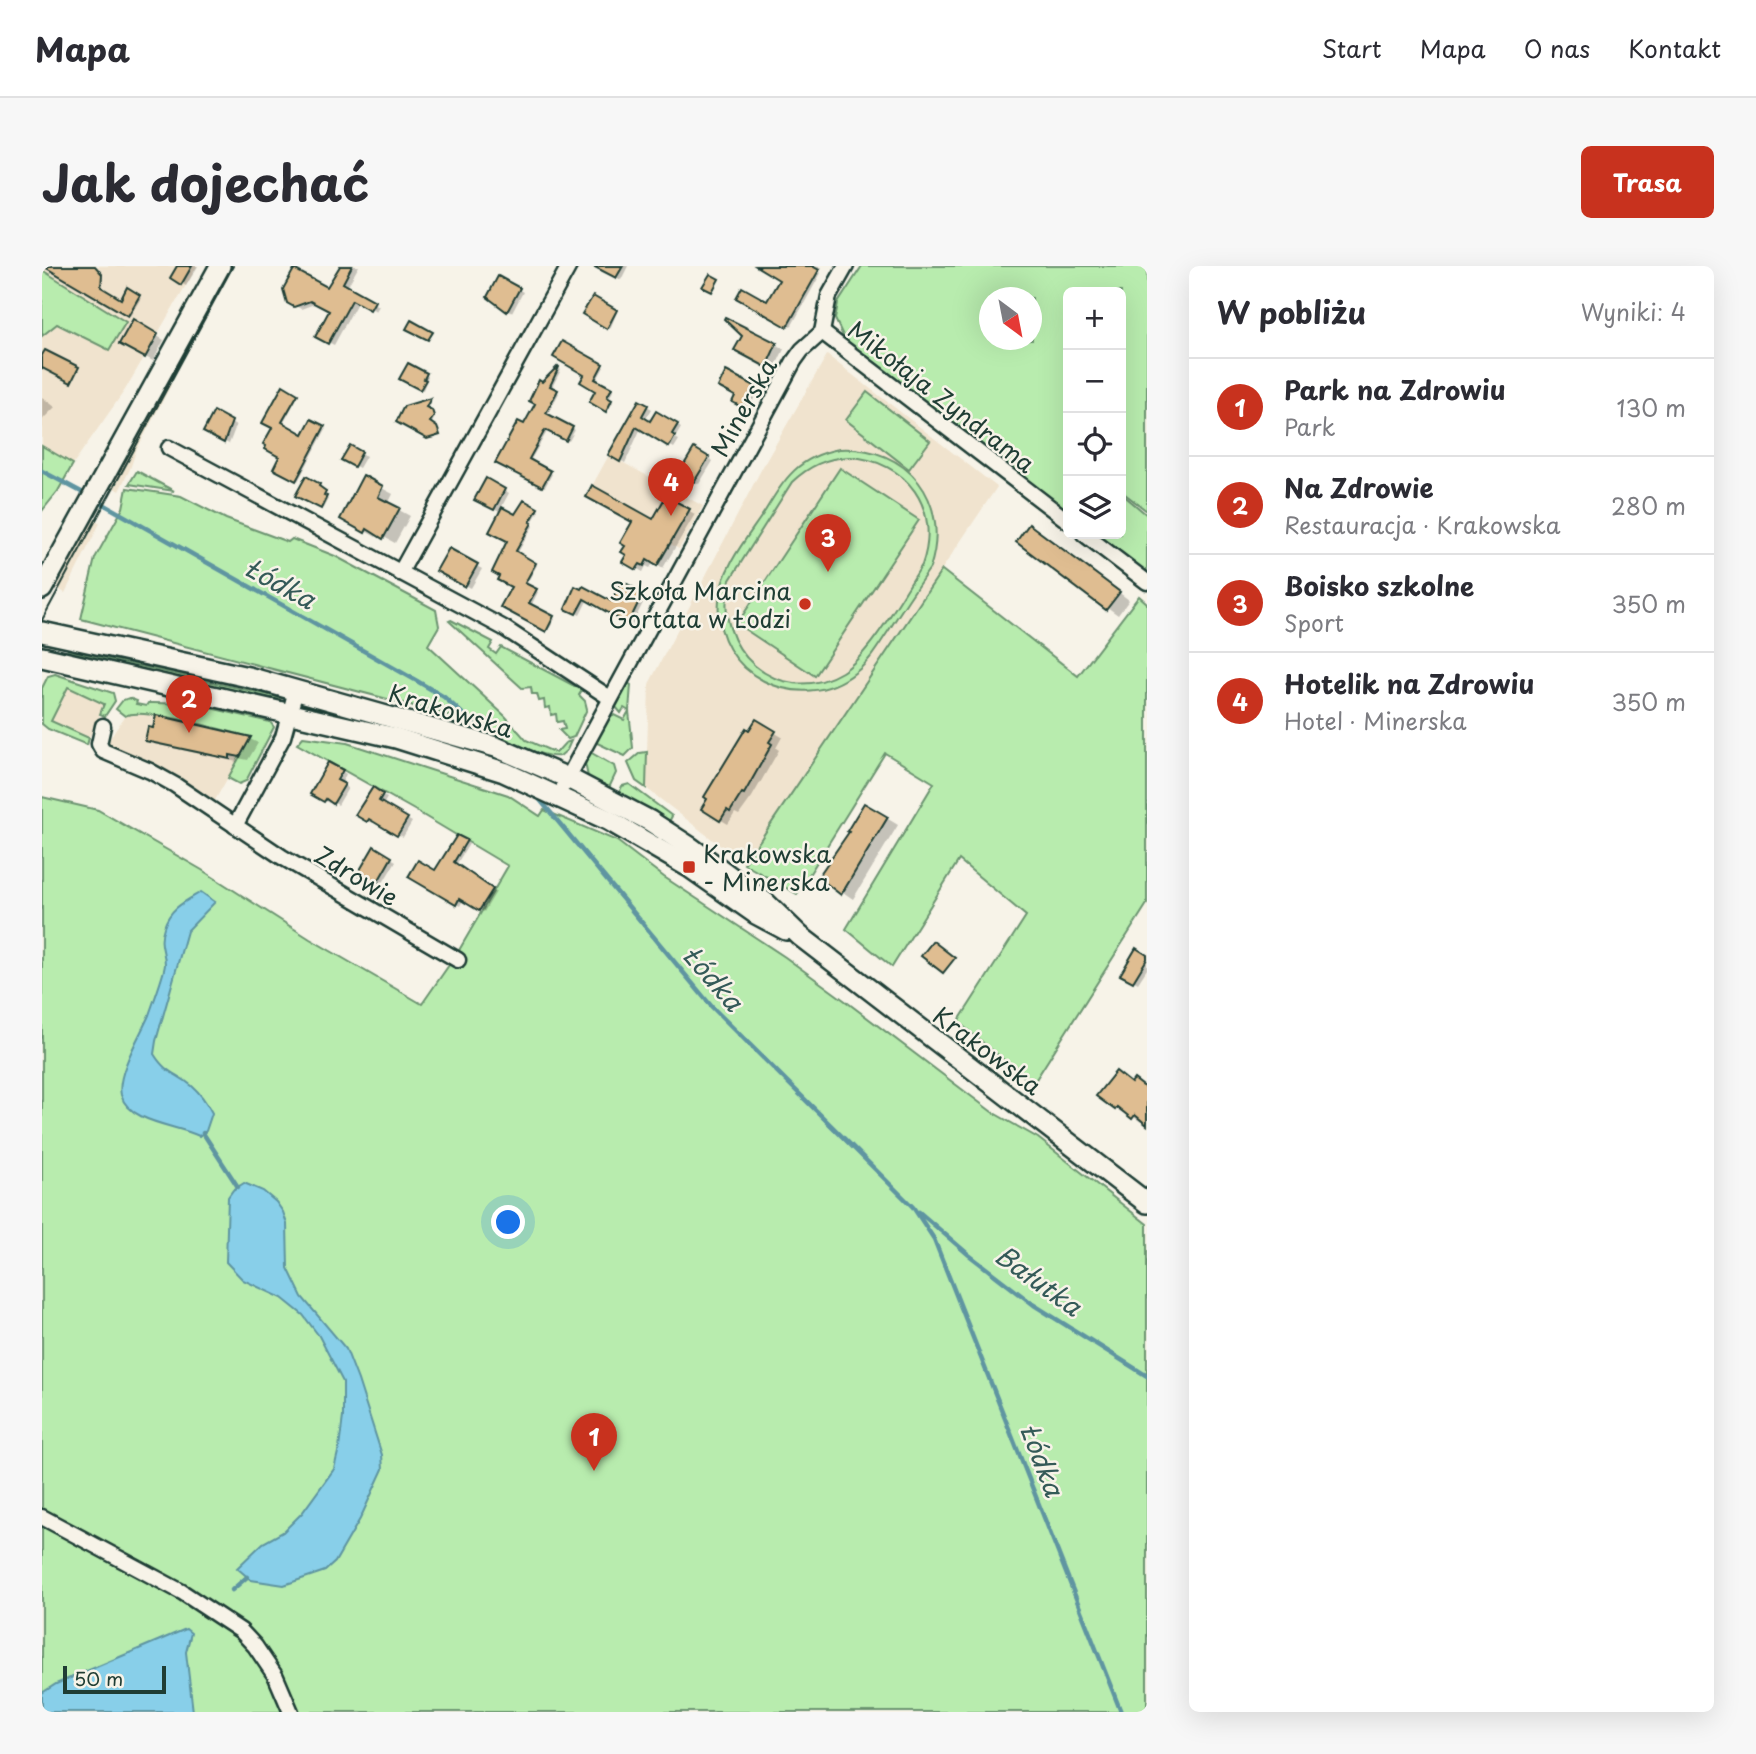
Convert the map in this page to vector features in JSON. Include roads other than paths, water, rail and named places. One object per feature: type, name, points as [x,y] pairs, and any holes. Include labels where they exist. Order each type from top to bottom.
[{"type":"main road","points":[[42,589],[220,266]]},
{"type":"main road","name":"Krakowska","points":[[42,632],[179,661],[296,690],[473,740],[519,757],[557,788]]},
{"type":"main road","name":"Krakowska","points":[[42,657],[408,741],[630,810],[690,847],[766,903],[800,936],[1147,1203]]},
{"type":"street","points":[[400,573],[569,266]]},
{"type":"street","points":[[822,332],[826,304],[846,266]]},
{"type":"street","name":"Mikołaja Zyndrama","points":[[822,332],[1063,518]]},
{"type":"street","name":"Minerska","points":[[557,788],[610,698],[794,361],[822,332]]},
{"type":"street","points":[[169,448],[504,628],[610,698]]},
{"type":"street","points":[[1091,539],[1147,582]]},
{"type":"street","points":[[234,826],[283,737],[296,690]]},
{"type":"street","name":"Zdrowie","points":[[103,726],[99,744],[103,751],[150,771],[282,857],[458,960]]},
{"type":"street","points":[[42,1517],[182,1592],[241,1631],[271,1669],[292,1712]]},
{"type":"water","points":[[201,892],[215,902],[187,931],[154,1054],[168,1070],[195,1089],[210,1109],[212,1113],[206,1131],[199,1136],[133,1112],[121,1095],[120,1086],[130,1054],[149,1015],[163,974],[164,927],[178,906]]},
{"type":"water","points":[[244,1183],[263,1191],[283,1212],[287,1224],[288,1268],[302,1297],[346,1349],[382,1455],[383,1469],[360,1519],[335,1562],[325,1571],[284,1585],[251,1580],[237,1568],[263,1543],[283,1532],[302,1513],[334,1469],[343,1417],[343,1382],[319,1336],[303,1315],[282,1298],[243,1280],[226,1262],[228,1197]]},
{"type":"water","points":[[186,1629],[191,1633],[186,1652],[193,1712],[42,1712],[42,1693],[56,1684]]},
{"type":"waterway","name":"Łódka","points":[[42,471],[87,495]]},
{"type":"waterway","name":"Łódka","points":[[98,501],[444,697],[488,737]]},
{"type":"waterway","name":"Łódka","points":[[536,795],[712,1007],[913,1207],[934,1239],[1121,1712]]},
{"type":"waterway","points":[[203,1133],[238,1187]]},
{"type":"waterway","name":"Bałutka","points":[[919,1212],[1034,1305],[1147,1376]]},
{"type":"waterway","points":[[232,1590],[247,1577]]},
{"type":"tram line","points":[[42,620],[233,266]]},
{"type":"place","name":"Hotelik na Zdrowiu","points":[[671,516]]},
{"type":"place","name":"Boisko szkolne","points":[[828,572]]},
{"type":"place","name":"Szkoła Marcina Gortata w Łodzi","points":[[805,604]]},
{"type":"place","name":"Na Zdrowie","points":[[189,733]]},
{"type":"place","name":"Krakowska - Minerska","points":[[689,867]]},
{"type":"place","name":"Park na Zdrowiu","points":[[594,1471]]}]
